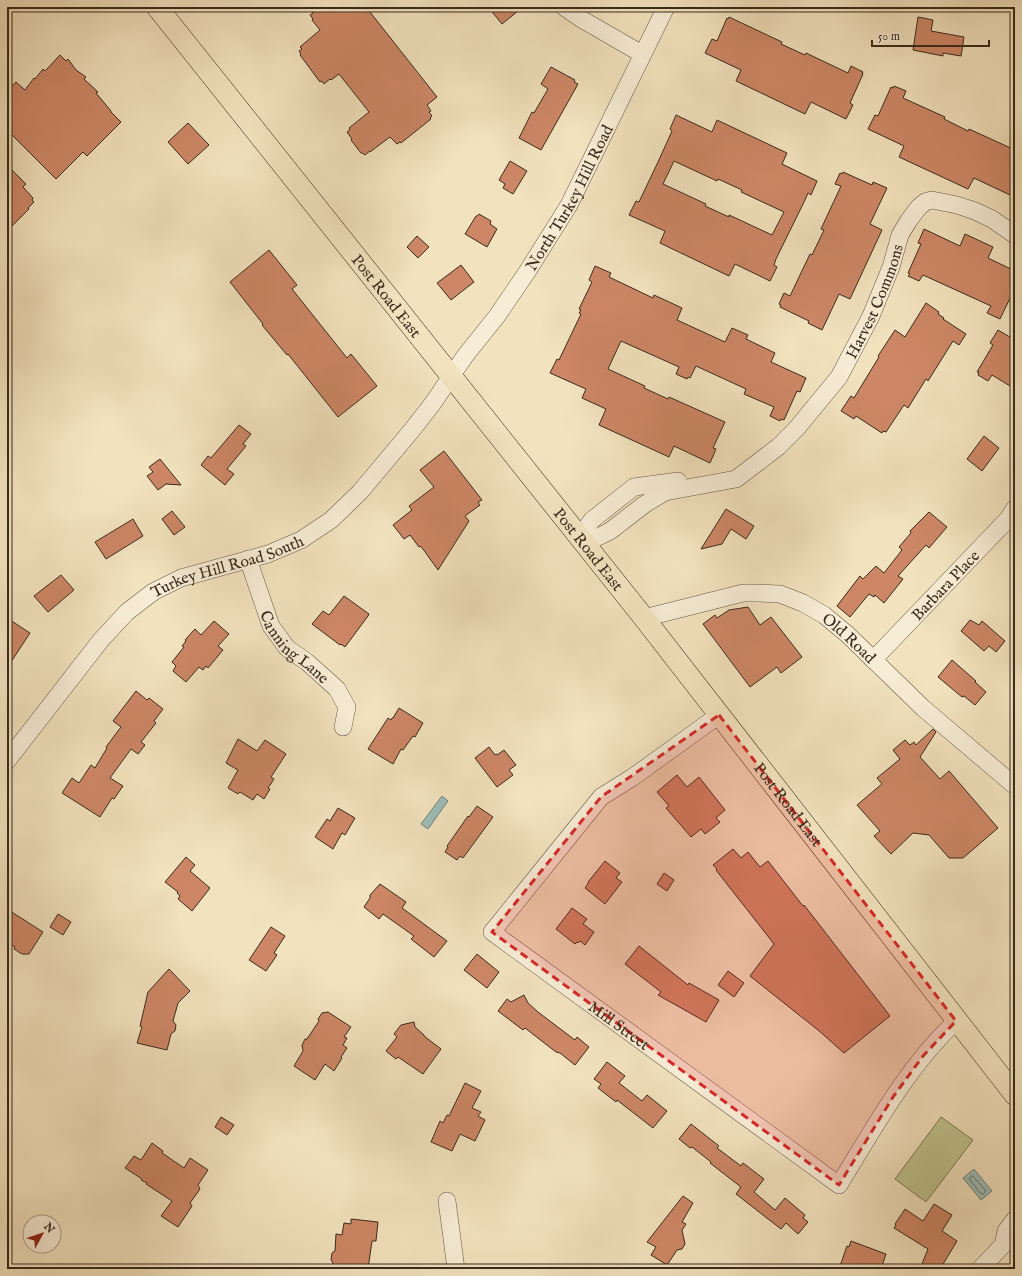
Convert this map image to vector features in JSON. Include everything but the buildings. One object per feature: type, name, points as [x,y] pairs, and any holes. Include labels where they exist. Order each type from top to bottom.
[{"type":"main road","name":"Post Road East","points":[[157,7],[644,618],[1015,1096]]},
{"type":"street","points":[[564,7],[583,20],[642,54]]},
{"type":"street","name":"North Turkey Hill Road","points":[[451,375],[513,294],[569,205],[666,7]]},
{"type":"street","name":"Harvest Commons","points":[[582,540],[587,527],[592,520],[634,487],[722,475],[751,467],[778,447],[797,428],[838,377],[871,316],[891,267],[900,235],[909,220],[925,202],[932,200],[957,205],[975,211],[992,219],[1015,234]]},
{"type":"street","name":"Turkey Hill Road South","points":[[7,761],[101,640],[127,612],[153,592],[182,578],[280,550],[301,540],[323,526],[360,492],[433,403],[451,375]]},
{"type":"street","name":"Barbara Place","points":[[873,660],[1008,519],[1015,508]]},
{"type":"street","name":"Canning Lane","points":[[248,559],[271,626],[287,648],[307,662],[337,689],[347,707],[343,727]]},
{"type":"street","name":"Old Road","points":[[644,618],[732,595],[756,593],[780,594],[803,603],[824,615],[847,634],[923,708],[1015,786]]},
{"type":"street","name":"Mill Street","points":[[719,715],[633,777],[601,797],[492,932],[839,1185],[893,1097],[928,1051],[956,1021]]},
{"type":"street","points":[[447,1201],[456,1269]]},
{"type":"street","points":[[980,1269],[1009,1244],[1006,1231],[1015,1220]]},
{"type":"highlighted area","points":[[719,715],[956,1021],[923,1056],[893,1097],[839,1185],[492,932],[601,797]]},
{"type":"green space","points":[[941,1117],[973,1140],[926,1202],[895,1179]]},
{"type":"water","points":[[442,796],[448,801],[428,829],[421,824]]},
{"type":"water","points":[[974,1169],[992,1191],[981,1200],[963,1178]]}]
